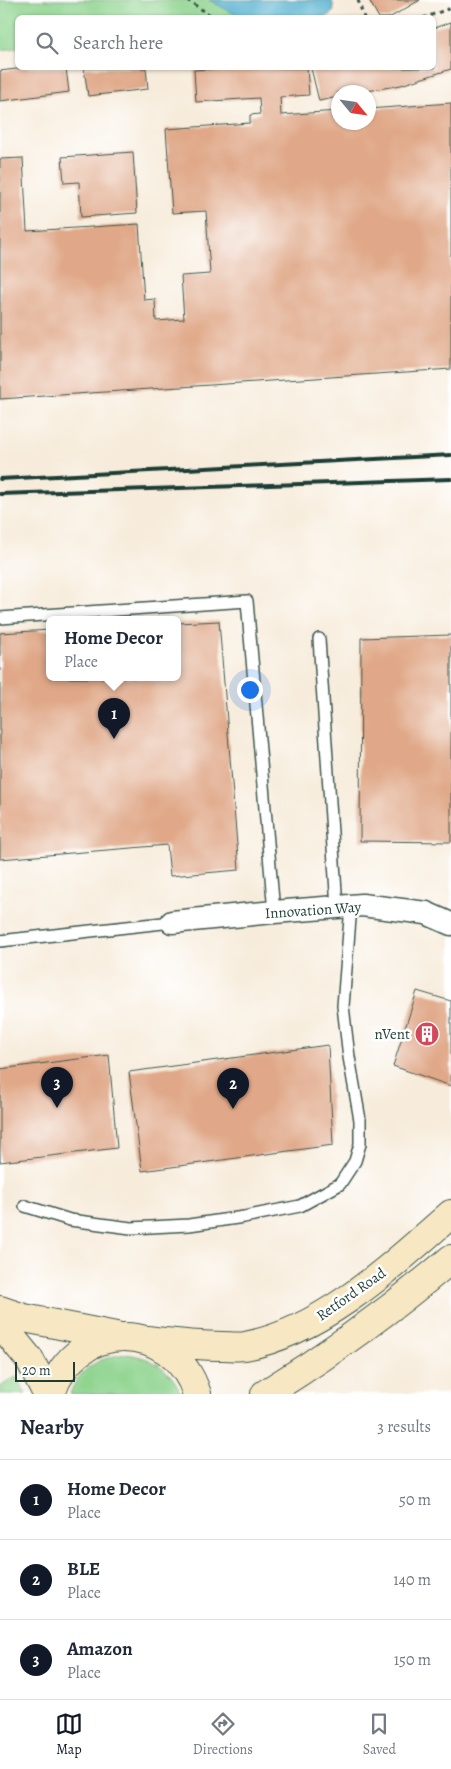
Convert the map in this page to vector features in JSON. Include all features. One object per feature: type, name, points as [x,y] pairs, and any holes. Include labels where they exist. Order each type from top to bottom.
[{"type":"main road","name":"Retford Road","points":[[0,1310],[24,1318],[134,1339],[200,1346],[245,1346],[290,1332],[333,1310],[400,1259],[451,1214]]},
{"type":"main road","points":[[265,1394],[310,1366],[380,1316],[451,1259]]},
{"type":"main road","points":[[0,1323],[30,1360],[46,1394]]},
{"type":"main road","points":[[51,1394],[56,1380],[67,1363],[82,1350],[100,1340],[134,1339],[166,1349],[181,1363],[193,1380],[197,1394]]},
{"type":"street","name":"Innovation Way","points":[[172,922],[362,906],[426,913],[451,924]]},
{"type":"lane","points":[[0,618],[247,601],[274,912]]},
{"type":"lane","points":[[25,1206],[70,1220],[131,1228],[190,1225],[244,1218],[300,1206],[340,1184],[355,1161],[360,1144],[360,1120],[349,1057],[343,1006],[344,907],[319,639]]},
{"type":"lane","points":[[0,942],[172,922]]},
{"type":"path","points":[[187,0],[211,15]]},
{"type":"path","points":[[358,0],[363,15]]},
{"type":"path","points":[[431,15],[451,8]]},
{"type":"green space","points":[[0,0],[332,0],[334,11],[329,15],[15,15],[15,48],[0,50]]},
{"type":"green space","points":[[126,1354],[144,1358],[160,1366],[172,1378],[181,1394],[70,1394],[79,1377],[92,1365],[108,1358]]},
{"type":"green space","points":[[16,1377],[26,1394],[0,1394],[0,1387]]},
{"type":"water","points":[[209,0],[332,0],[334,11],[329,15],[236,15]]},
{"type":"building","points":[[369,0],[420,0],[394,15],[377,15]]},
{"type":"building","points":[[451,22],[451,69],[401,85],[376,89],[376,85],[331,85],[331,98],[319,101],[311,70],[436,70],[436,27]]},
{"type":"building","points":[[15,69],[66,70],[69,92],[0,101],[0,71]]},
{"type":"building","points":[[84,70],[146,70],[148,89],[88,96]]},
{"type":"building","points":[[194,70],[307,70],[309,95],[280,97],[281,115],[331,111],[331,130],[376,130],[376,108],[451,103],[451,369],[0,399],[0,159],[23,158],[27,231],[139,224],[144,300],[155,299],[156,321],[184,319],[181,276],[210,274],[206,211],[172,213],[166,129],[250,123],[250,115],[260,114],[259,98],[196,102]]},
{"type":"building","points":[[133,152],[137,213],[81,217],[79,182],[64,183],[62,157]]},
{"type":"building","points":[[219,621],[239,870],[170,876],[167,845],[0,859],[0,633],[46,630],[46,681],[181,681],[181,623]]},
{"type":"building","points":[[451,635],[451,842],[360,841],[361,638]]},
{"type":"building","name":"nVent","points":[[417,991],[451,1001],[451,1086],[393,1066]]},
{"type":"building","points":[[328,1045],[333,1145],[142,1171],[129,1072]]},
{"type":"building","points":[[109,1055],[117,1148],[0,1162],[0,1069]]},
{"type":"railway","points":[[0,479],[451,455]]},
{"type":"railway","points":[[0,494],[451,479]]},
{"type":"place","name":"Home Decor","points":[[114,739]]},
{"type":"place","name":"nVent","points":[[427,1034]]},
{"type":"place","name":"Amazon","points":[[57,1108]]},
{"type":"place","name":"BLE","points":[[233,1109]]}]
